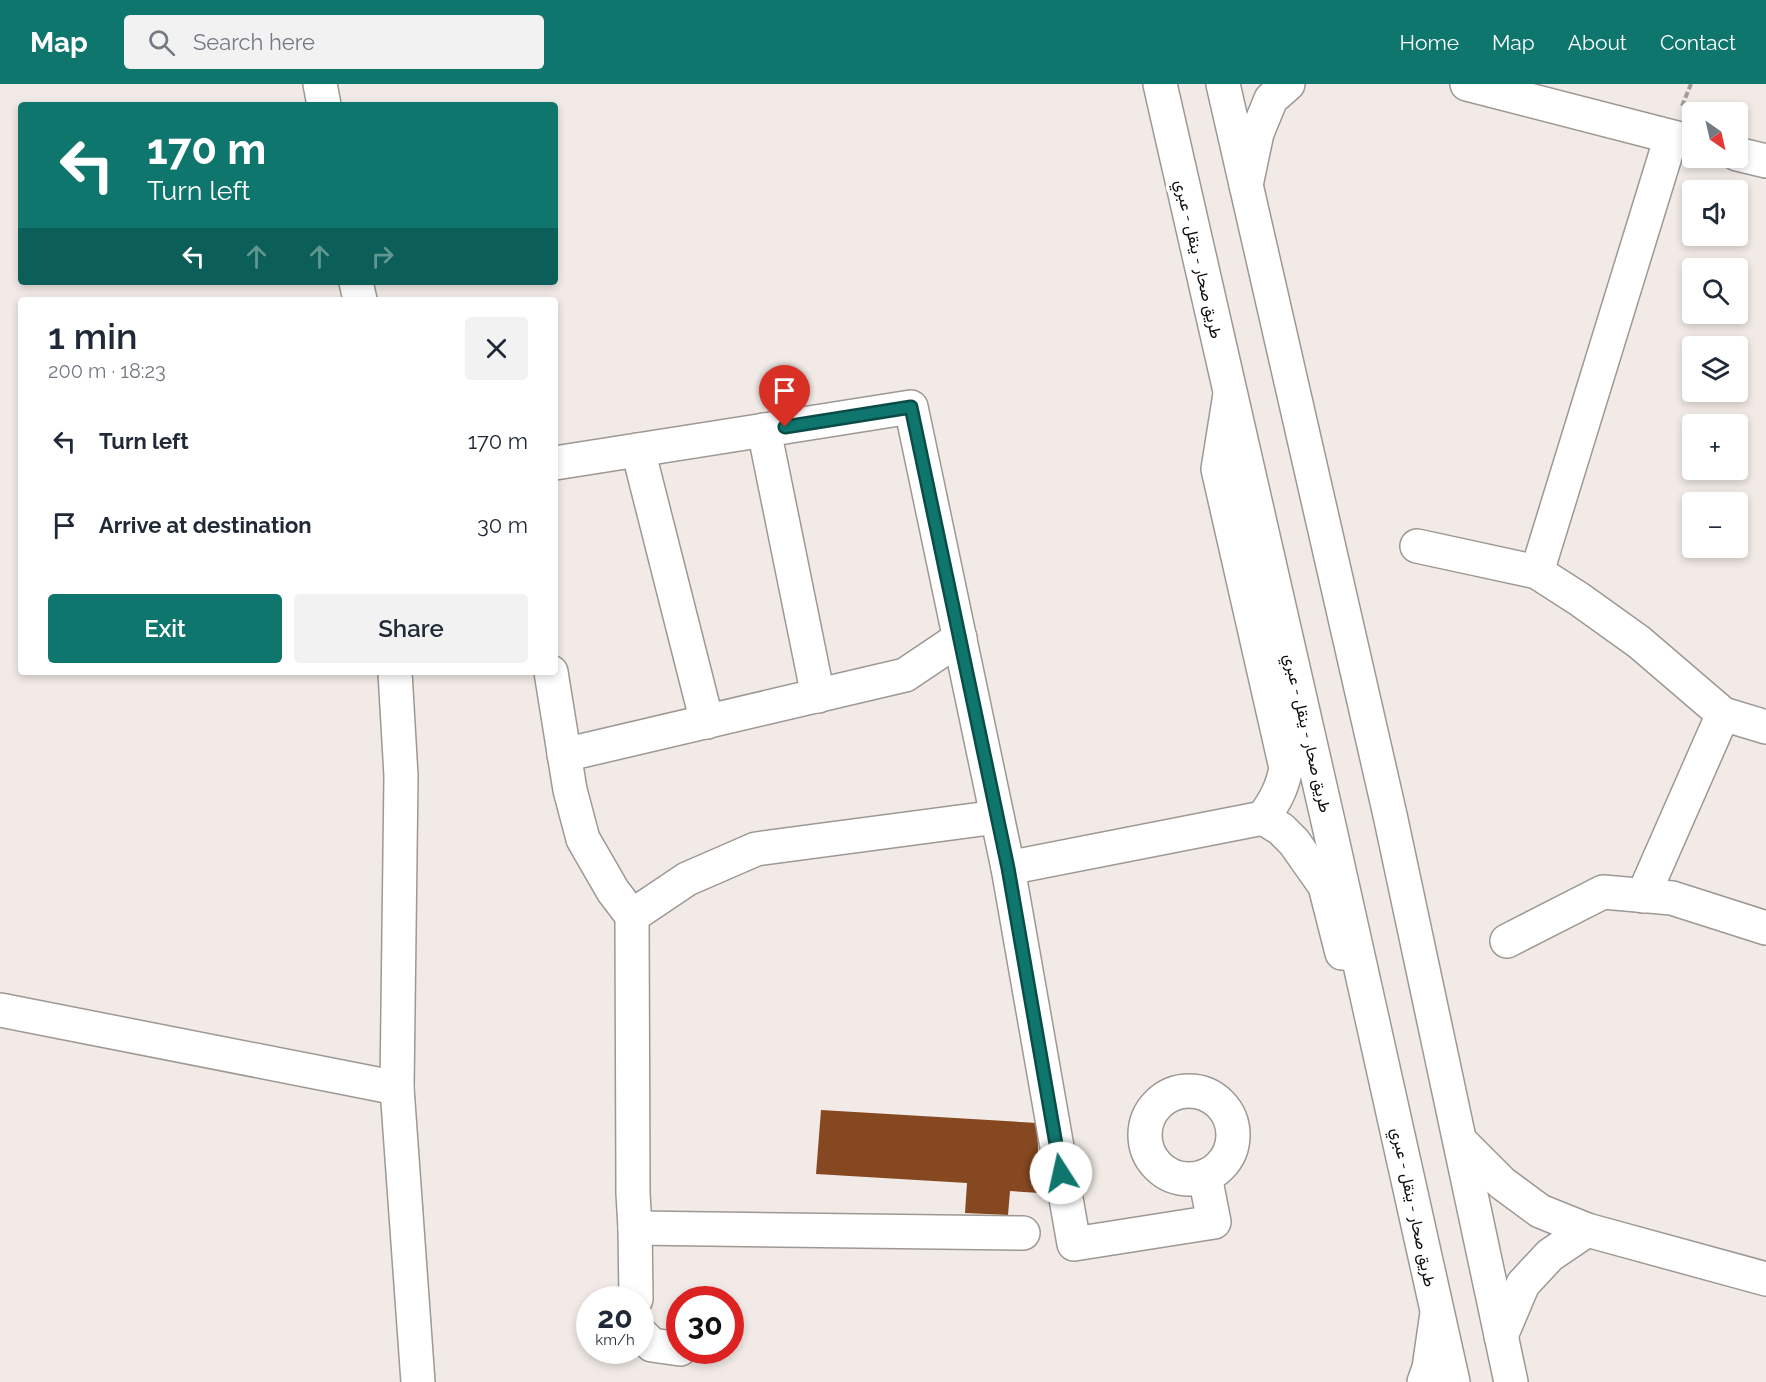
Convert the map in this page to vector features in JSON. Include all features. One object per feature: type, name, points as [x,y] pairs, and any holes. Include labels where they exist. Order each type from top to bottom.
[{"type":"main road","points":[[320,84],[323,102]]},
{"type":"main road","name":"طريق صحار - ينقل - عبري","points":[[1160,84],[1453,1382]]},
{"type":"main road","points":[[1223,84],[1390,815],[1511,1382]]},
{"type":"main road","points":[[1246,185],[1257,133],[1271,99],[1288,84]]},
{"type":"main road","points":[[1467,84],[1682,139],[1537,572]]},
{"type":"main road","points":[[1748,157],[1766,161]]},
{"type":"main road","points":[[1230,394],[1218,469],[1286,768],[1282,786],[1263,818]]},
{"type":"main road","points":[[558,463],[911,407],[1008,868],[1074,1244],[1214,1222],[1205,1176]]},
{"type":"main road","points":[[764,430],[818,696]]},
{"type":"main road","points":[[638,450],[706,722]]},
{"type":"main road","points":[[1417,546],[1537,572],[1580,599],[1639,642],[1724,714],[1766,727]]},
{"type":"main road","points":[[564,755],[905,675],[960,638]]},
{"type":"main road","points":[[394,675],[401,776],[397,1088],[418,1382]]},
{"type":"main road","points":[[552,675],[570,790],[583,839],[613,891],[632,916],[633,1193],[636,1228],[636,1286]]},
{"type":"main road","points":[[1643,896],[1724,714]]},
{"type":"main road","points":[[632,916],[687,879],[756,849],[997,817]]},
{"type":"main road","points":[[1008,868],[1263,818],[1281,829],[1294,842],[1325,886],[1345,966],[1368,1000]]},
{"type":"main road","points":[[1507,941],[1603,892],[1672,898],[1766,928]]},
{"type":"main road","points":[[0,1010],[397,1088]]},
{"type":"main road","points":[[1460,1142],[1502,1183],[1540,1211],[1587,1230],[1766,1279]]},
{"type":"main road","points":[[636,1228],[1023,1233]]},
{"type":"main road","points":[[1501,1336],[1523,1284],[1550,1255],[1587,1230]]},
{"type":"main road","points":[[1424,1382],[1429,1368],[1437,1311]]},
{"type":"building","points":[[821,1110],[1037,1123],[1040,1193],[1010,1191],[1008,1215],[965,1213],[967,1183],[816,1174]]},
{"type":"route","points":[[785,427],[911,407],[1008,868],[1061,1173]]}]
